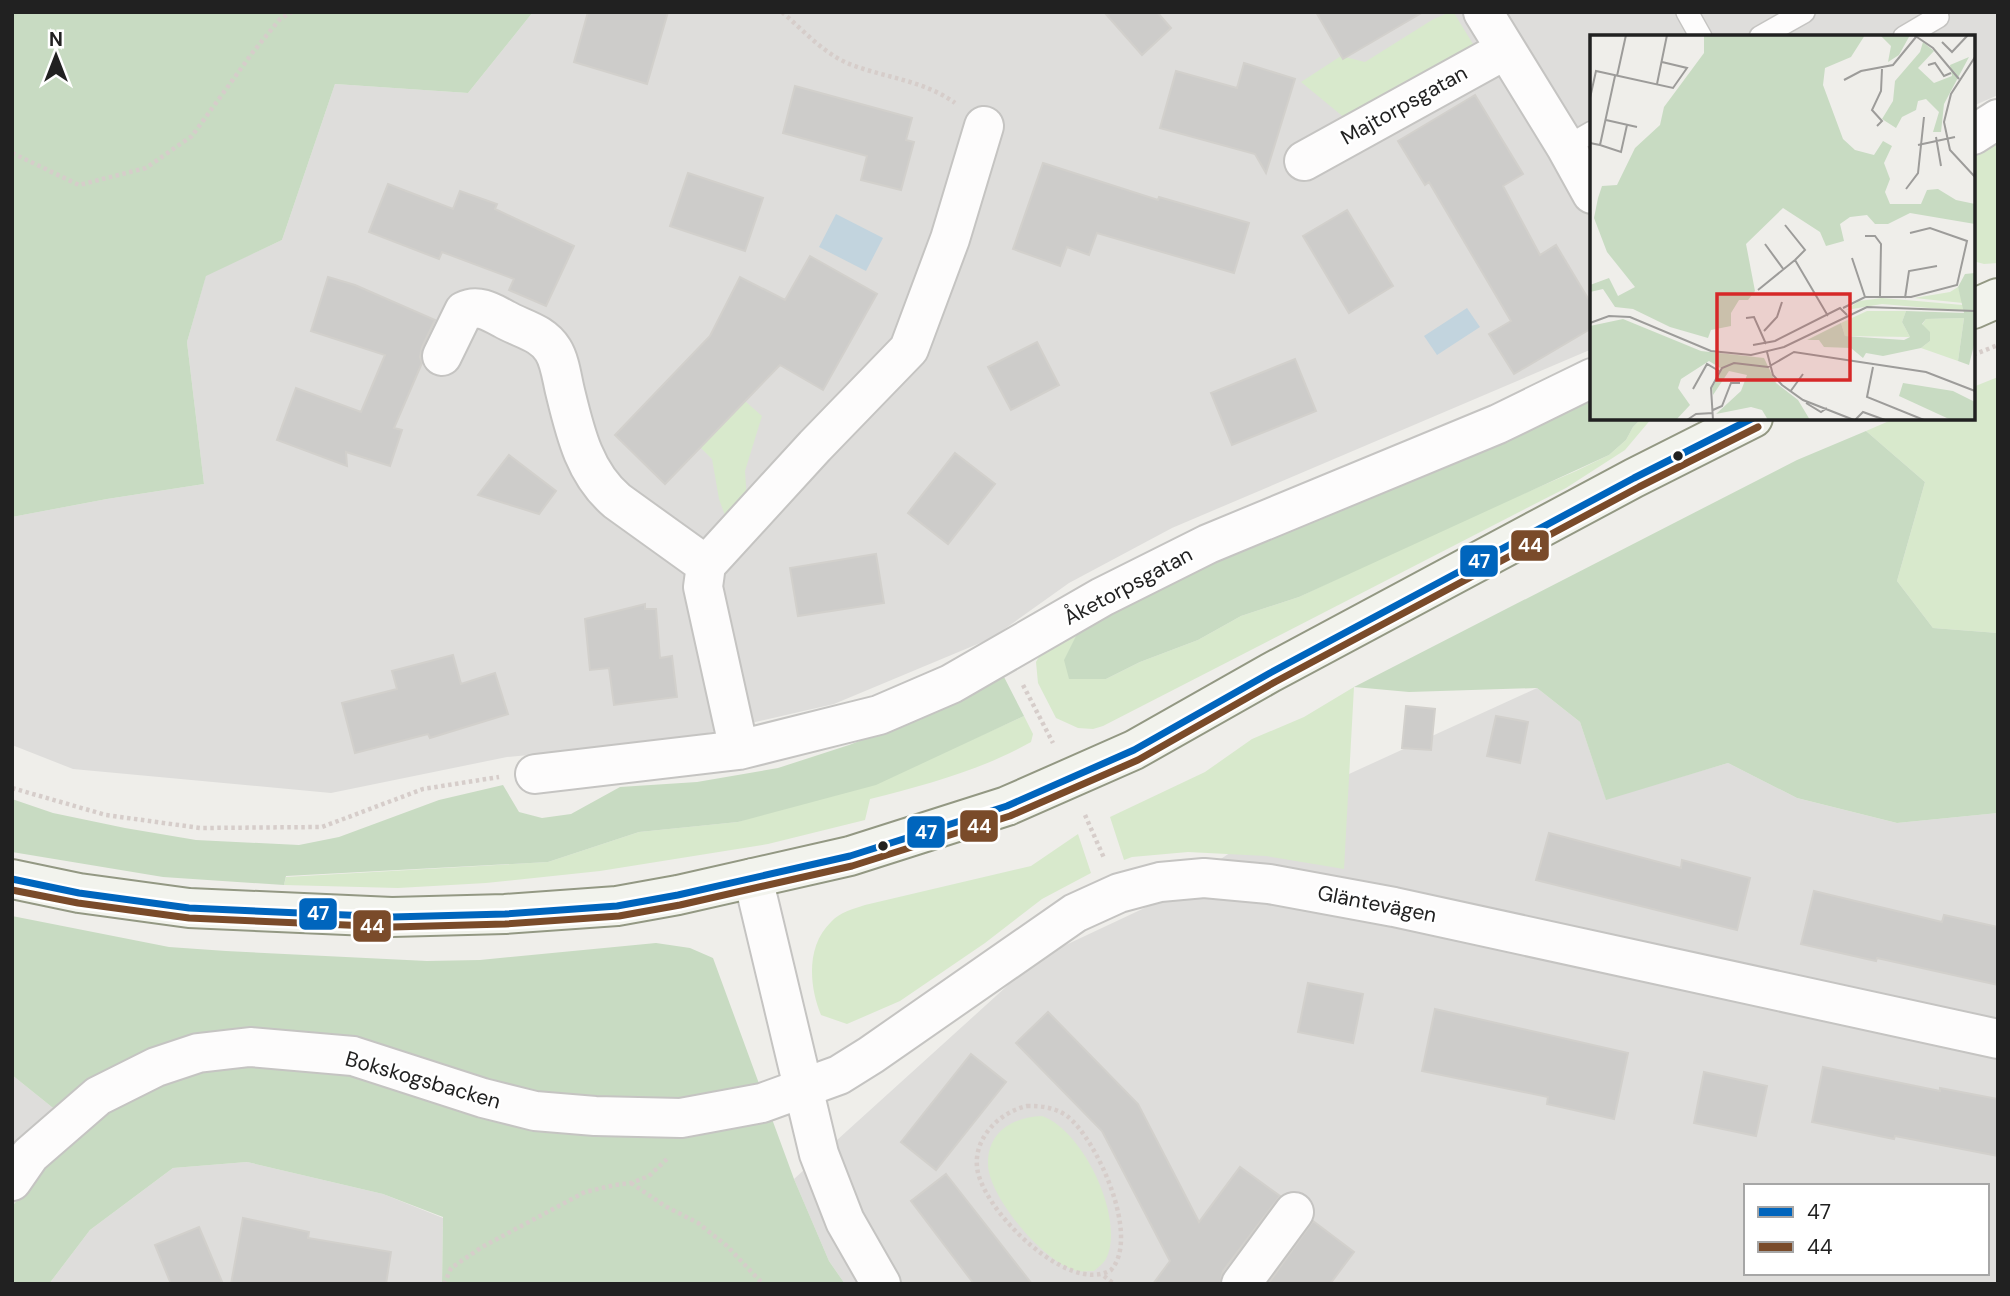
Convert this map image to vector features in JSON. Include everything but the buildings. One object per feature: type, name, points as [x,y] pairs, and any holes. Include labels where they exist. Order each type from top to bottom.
[{"type":"street","points":[[1483,12],[1505,50],[1579,139],[1590,186]]},
{"type":"street","name":"Majtorpsgatan","points":[[1304,161],[1505,50]]},
{"type":"street","points":[[1975,134],[1998,119]]},
{"type":"street","points":[[739,750],[703,587],[706,565],[909,349],[950,239],[984,126]]},
{"type":"street","points":[[1975,308],[1998,298]]},
{"type":"street","points":[[442,356],[466,309],[488,310],[536,333],[553,350],[572,420],[593,477],[617,500],[706,565]]},
{"type":"street","name":"Åketorpsgatan","points":[[535,774],[739,750],[879,715],[951,684],[1102,597],[1208,544],[1498,424],[1590,379]]},
{"type":"street","points":[[12,879],[79,893],[189,908],[392,917],[505,914],[617,906],[678,895],[883,846],[1007,806],[1134,750],[1270,673],[1610,491],[1749,420]]},
{"type":"street","points":[[753,878],[819,1153],[845,1221],[881,1284]]},
{"type":"street","name":"Gläntevägen","points":[[802,1088],[839,1074],[871,1055],[1075,913],[1119,893],[1160,882],[1204,878],[1269,884],[1394,907],[1998,1039]]},
{"type":"street","name":"Bokskogsbacken","points":[[18,1159],[98,1096],[156,1067],[198,1053],[250,1047],[353,1056],[483,1098],[535,1111],[595,1116],[681,1118],[762,1103],[802,1088]]},
{"type":"street","points":[[1241,1284],[1294,1212]]},
{"type":"lane","points":[[1687,12],[1700,35]]},
{"type":"lane","points":[[1764,35],[1804,12]]},
{"type":"lane","points":[[1907,35],[1938,17]]},
{"type":"path","points":[[12,153],[79,185],[146,168],[192,136],[253,52],[280,19],[292,12]]},
{"type":"path","points":[[782,12],[832,55],[852,65],[937,91],[984,126]]},
{"type":"path","points":[[1975,354],[1998,345]]},
{"type":"path","points":[[1006,654],[1051,737],[1119,893]]},
{"type":"path","points":[[12,788],[106,815],[200,828],[322,827],[423,789],[495,777],[535,774]]},
{"type":"path","points":[[1035,1258],[998,1215],[981,1184],[977,1164],[981,1145],[989,1130],[1000,1119],[1012,1110],[1044,1106],[1073,1122],[1110,1179],[1116,1202],[1121,1239],[1119,1253],[1113,1268],[1104,1276],[1098,1281],[1087,1281]]},
{"type":"path","points":[[444,1284],[451,1268],[482,1247],[585,1192],[631,1183],[649,1176],[668,1159]]},
{"type":"path","points":[[631,1183],[665,1206],[698,1223],[727,1246],[763,1284]]},
{"type":"path","points":[[1104,1276],[1114,1284]]},
{"type":"shaded area","points":[[533,12],[1998,12],[1998,95],[1975,105],[1975,35],[1590,35],[1590,350],[1172,528],[1069,583],[992,638],[834,704],[673,741],[507,757],[331,793],[73,769],[12,745],[12,517],[204,484],[187,342],[206,275],[282,240],[335,84],[468,93]]},
{"type":"shaded area","points":[[1537,688],[1580,722],[1606,799],[1728,763],[1797,798],[1897,823],[1998,813],[1998,1284],[845,1284],[829,1261],[794,1179],[1038,958],[1153,904],[1349,774]]},
{"type":"shaded area","points":[[12,1075],[73,1124],[12,1207]]},
{"type":"shaded area","points":[[247,1162],[383,1194],[443,1218],[442,1284],[49,1284],[90,1230],[173,1168]]},
{"type":"green space","points":[[12,12],[533,12],[468,93],[335,84],[282,240],[206,276],[187,342],[204,484],[12,517]]},
{"type":"green space","points":[[1450,12],[1454,13],[1473,44],[1473,51],[1346,119],[1301,82],[1341,56],[1365,62],[1432,20]]},
{"type":"green space","points":[[1998,143],[1998,263],[1975,262],[1975,155]]},
{"type":"green space","points":[[1998,377],[1998,633],[1933,628],[1897,581],[1925,482],[1866,431],[1891,420],[1975,420],[1975,386]]},
{"type":"green space","points":[[745,401],[762,416],[745,471],[747,501],[727,521],[719,499],[712,459],[700,447]]},
{"type":"green space","points":[[1590,402],[1590,420],[1640,420],[1626,440],[1609,455],[1299,597],[1241,616],[1198,640],[1140,662],[1106,679],[1069,679],[1064,660],[1080,628],[1225,554],[1443,467]]},
{"type":"green space","points":[[1640,420],[1650,420],[1625,450],[1566,488],[1103,726],[1093,729],[1078,728],[1056,718],[1038,683],[1036,662],[1041,653],[1080,628],[1106,679],[1140,662],[1198,640],[1241,616],[1299,597],[1444,528],[1576,471],[1609,455],[1626,440]]},
{"type":"green space","points":[[1866,431],[1925,482],[1897,581],[1933,628],[1998,633],[1998,813],[1897,823],[1797,798],[1728,763],[1606,800],[1580,722],[1537,688],[1409,692],[1354,687],[1797,460]]},
{"type":"green space","points":[[1004,677],[1024,716],[876,785],[738,822],[639,832],[548,862],[286,876],[284,885],[163,877],[12,852],[12,799],[53,813],[196,840],[299,845],[339,837],[439,800],[503,785],[519,812],[542,818],[571,814],[620,787],[697,782],[778,768],[849,745],[948,707]]},
{"type":"green space","points":[[1354,687],[1344,869],[1266,856],[1188,852],[1124,860],[1110,817],[1205,772],[1252,739],[1304,717]]},
{"type":"green space","points":[[1024,716],[1033,734],[1031,742],[1012,752],[953,776],[870,799],[865,820],[768,844],[600,871],[486,883],[398,888],[284,885],[286,877],[548,862],[639,832],[738,822],[960,745]]},
{"type":"green space","points":[[1078,834],[1091,873],[1042,899],[985,943],[900,1001],[847,1024],[821,1015],[812,979],[814,954],[823,932],[838,916],[865,905],[1031,866]]},
{"type":"green space","points":[[12,916],[169,947],[226,951],[427,961],[480,960],[656,943],[690,948],[713,958],[794,1179],[829,1261],[845,1284],[442,1284],[443,1217],[383,1194],[247,1162],[173,1168],[90,1230],[49,1284],[12,1284],[12,1207],[73,1124],[12,1075]]},
{"type":"green space","points":[[1042,1116],[1057,1125],[1086,1157],[1105,1200],[1111,1242],[1106,1259],[1094,1271],[1078,1271],[1065,1266],[1035,1243],[1008,1210],[990,1177],[989,1152],[998,1134],[1022,1119]]},
{"type":"water","points":[[836,214],[883,238],[866,271],[819,247]]},
{"type":"water","points":[[1467,308],[1480,327],[1437,355],[1424,336]]},
{"type":"transit line","name":"47","points":[[12,879],[79,893],[189,908],[392,917],[505,914],[617,906],[850,856],[1007,806],[1134,750],[1270,673],[1634,478],[1749,420]]},
{"type":"transit line","name":"44","points":[[12,890],[78,903],[189,918],[392,927],[505,924],[619,916],[852,866],[1010,816],[1138,760],[1275,682],[1639,487],[1758,427]]}]
